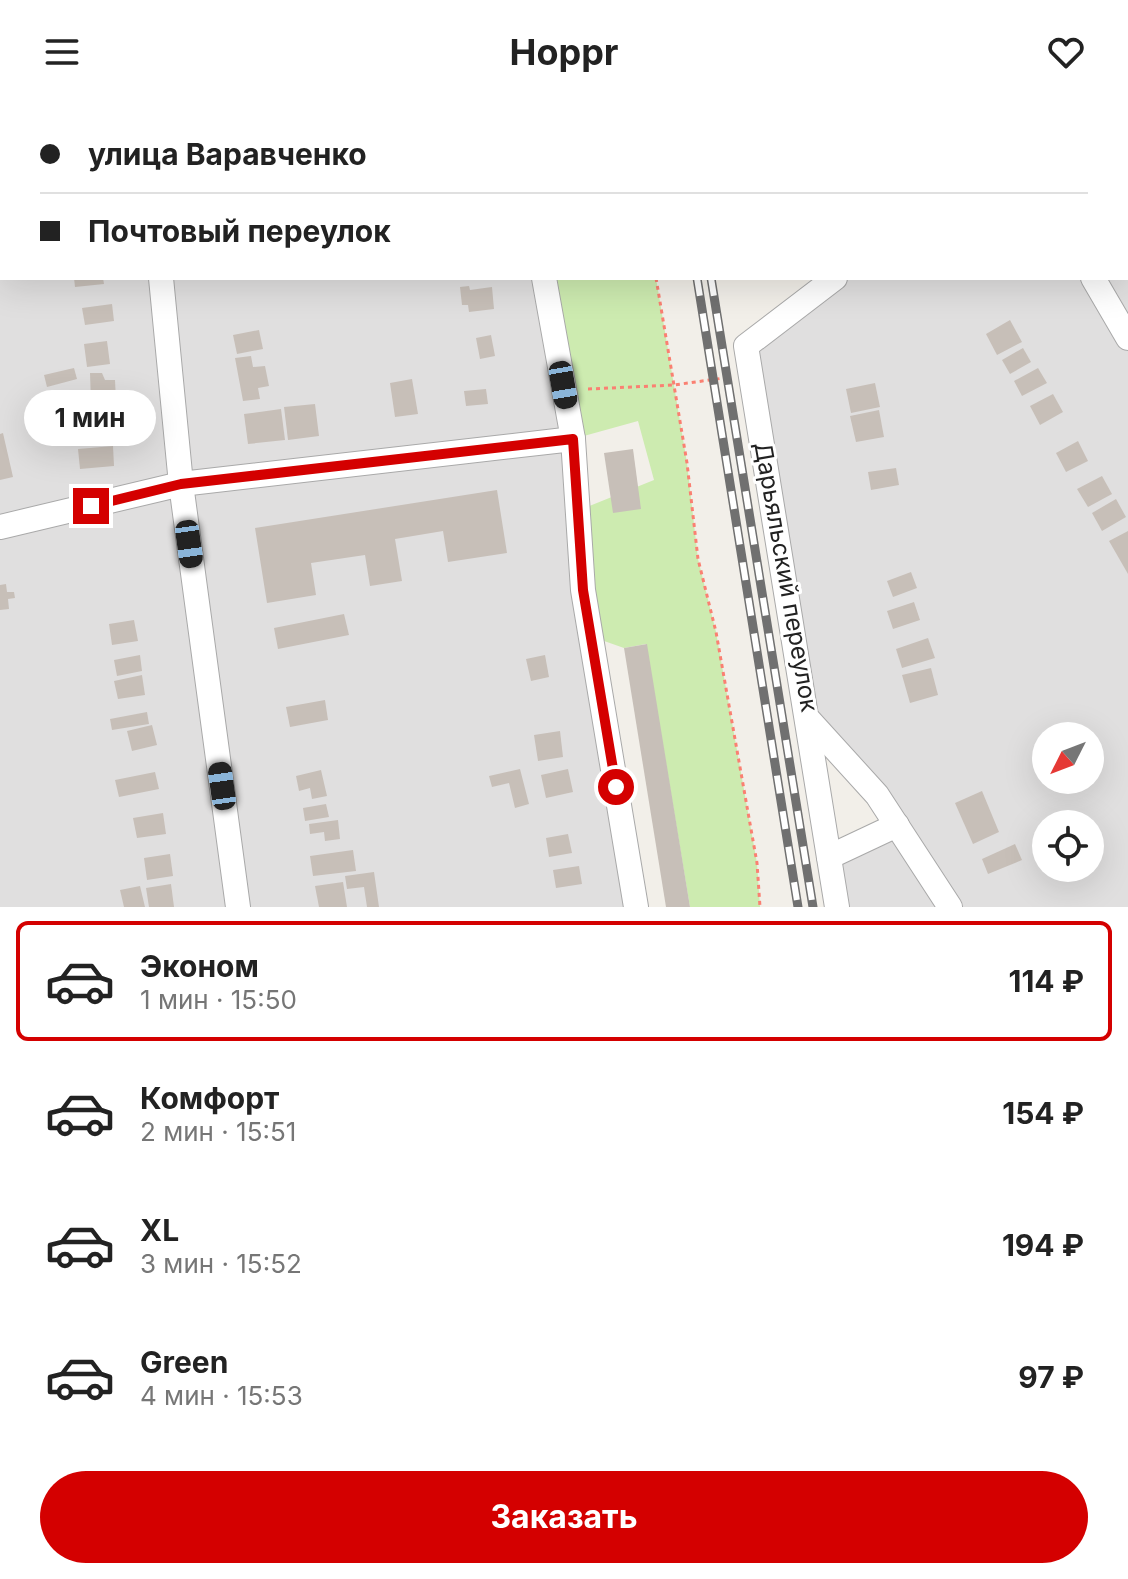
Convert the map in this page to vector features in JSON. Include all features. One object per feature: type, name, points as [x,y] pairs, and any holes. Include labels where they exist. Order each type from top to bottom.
[{"type":"street","points":[[161,280],[181,484],[238,907]]},
{"type":"street","points":[[544,280],[573,439],[583,590],[636,907]]},
{"type":"street","name":"Дарьяльский переулок","points":[[832,280],[746,346],[808,719],[877,795],[950,907]]},
{"type":"street","points":[[1094,280],[1128,338]]},
{"type":"street","points":[[0,527],[181,484],[573,439]]},
{"type":"street","points":[[808,719],[837,907]]},
{"type":"street","points":[[829,857],[897,825]]},
{"type":"path","points":[[656,280],[698,559],[716,632],[757,863],[760,907]]},
{"type":"path","points":[[563,385],[593,390],[674,385],[751,373]]},
{"type":"shaded area","points":[[0,280],[544,280],[636,907],[0,907]]},
{"type":"shaded area","points":[[832,280],[1128,280],[1128,907],[837,907],[829,857],[896,825],[808,719],[746,346]]},
{"type":"green space","points":[[544,280],[656,280],[687,463],[698,559],[716,632],[757,863],[760,907],[690,907],[646,644],[624,648],[590,636],[577,511],[654,480],[638,421],[573,439]]},
{"type":"building","points":[[74,280],[103,280],[104,284],[75,287]]},
{"type":"building","points":[[469,286],[470,290],[492,287],[494,309],[469,312],[468,305],[462,305],[460,287]]},
{"type":"building","points":[[112,304],[114,321],[85,325],[82,308]]},
{"type":"building","points":[[1010,320],[1022,342],[997,355],[986,334]]},
{"type":"building","points":[[259,330],[263,349],[237,354],[233,335]]},
{"type":"building","points":[[491,335],[495,356],[480,359],[476,338]]},
{"type":"building","points":[[107,341],[110,364],[87,367],[84,344]]},
{"type":"building","points":[[1023,348],[1031,362],[1010,374],[1002,360]]},
{"type":"building","points":[[251,356],[253,367],[265,366],[269,386],[258,388],[260,399],[243,401],[235,358]]},
{"type":"building","points":[[74,368],[77,379],[47,387],[44,375]]},
{"type":"building","points":[[1038,368],[1047,383],[1022,396],[1014,381]]},
{"type":"building","points":[[90,373],[102,373],[105,380],[115,380],[116,401],[91,402]]},
{"type":"building","points":[[412,379],[418,414],[395,417],[390,383]]},
{"type":"building","points":[[875,383],[880,407],[851,413],[846,389]]},
{"type":"building","points":[[486,389],[488,404],[466,406],[464,391]]},
{"type":"building","points":[[1053,394],[1063,412],[1040,425],[1030,406]]},
{"type":"building","points":[[315,404],[319,436],[288,440],[284,407]]},
{"type":"building","points":[[281,409],[285,440],[248,444],[244,414]]},
{"type":"building","points":[[879,410],[884,437],[856,442],[850,416]]},
{"type":"building","points":[[3,433],[13,477],[0,480],[0,434]]},
{"type":"building","points":[[1078,441],[1088,461],[1066,472],[1056,453]]},
{"type":"building","points":[[113,446],[114,466],[80,469],[78,449]]},
{"type":"building","points":[[633,449],[641,509],[613,513],[604,453]]},
{"type":"building","points":[[896,468],[899,485],[871,490],[868,472]]},
{"type":"building","points":[[1102,476],[1112,494],[1088,507],[1077,489]]},
{"type":"building","points":[[497,490],[507,553],[448,562],[443,531],[395,539],[402,581],[370,586],[365,555],[311,563],[316,595],[267,603],[255,528]]},
{"type":"building","points":[[1116,499],[1126,517],[1102,531],[1092,513]]},
{"type":"building","points":[[1128,531],[1128,574],[1109,541]]},
{"type":"building","points":[[911,572],[917,588],[893,597],[887,581]]},
{"type":"building","points":[[6,584],[7,592],[14,592],[15,598],[8,599],[9,609],[0,610],[0,585]]},
{"type":"building","points":[[914,602],[920,620],[893,629],[887,611]]},
{"type":"building","points":[[344,614],[349,635],[278,649],[274,628]]},
{"type":"building","points":[[134,620],[138,641],[112,645],[109,624]]},
{"type":"building","points":[[928,638],[935,658],[902,668],[896,649]]},
{"type":"building","points":[[647,644],[690,907],[666,907],[624,648]]},
{"type":"building","points":[[140,655],[142,671],[117,676],[114,660]]},
{"type":"building","points":[[545,655],[549,677],[531,681],[526,659]]},
{"type":"building","points":[[931,668],[938,695],[910,703],[902,675]]},
{"type":"building","points":[[142,675],[145,695],[118,699],[114,681]]},
{"type":"building","points":[[325,700],[328,720],[290,727],[286,707]]},
{"type":"building","points":[[147,712],[149,724],[112,730],[110,719]]},
{"type":"building","points":[[152,725],[157,745],[132,751],[127,731]]},
{"type":"building","points":[[560,731],[563,757],[538,761],[534,735]]},
{"type":"building","points":[[520,769],[529,804],[515,808],[509,783],[492,787],[489,776]]},
{"type":"building","points":[[568,769],[573,792],[546,798],[541,775]]},
{"type":"building","points":[[321,770],[327,796],[312,799],[310,788],[299,791],[296,776]]},
{"type":"building","points":[[155,772],[159,789],[119,797],[115,780]]},
{"type":"building","points":[[982,791],[999,832],[973,844],[955,803]]},
{"type":"building","points":[[326,804],[329,817],[305,821],[303,808]]},
{"type":"building","points":[[163,813],[166,834],[137,838],[133,818]]},
{"type":"building","points":[[338,820],[340,839],[325,841],[324,832],[310,834],[309,824]]},
{"type":"building","points":[[568,834],[572,853],[549,857],[546,838]]},
{"type":"building","points":[[1015,844],[1022,860],[988,874],[982,859]]},
{"type":"building","points":[[353,850],[356,871],[313,876],[310,856]]},
{"type":"building","points":[[170,854],[173,876],[147,880],[144,858]]},
{"type":"building","points":[[579,866],[582,884],[556,888],[553,870]]},
{"type":"building","points":[[374,872],[379,907],[367,907],[364,887],[347,889],[345,876]]},
{"type":"building","points":[[343,882],[347,907],[319,907],[315,886]]},
{"type":"building","points":[[171,884],[174,907],[149,907],[146,888]]},
{"type":"building","points":[[140,886],[145,907],[124,907],[120,890]]},
{"type":"railway","points":[[697,280],[798,907]]},
{"type":"railway","points":[[711,280],[813,907]]},
{"type":"route","points":[[91,506],[181,484],[573,439],[583,590],[616,787]]}]
